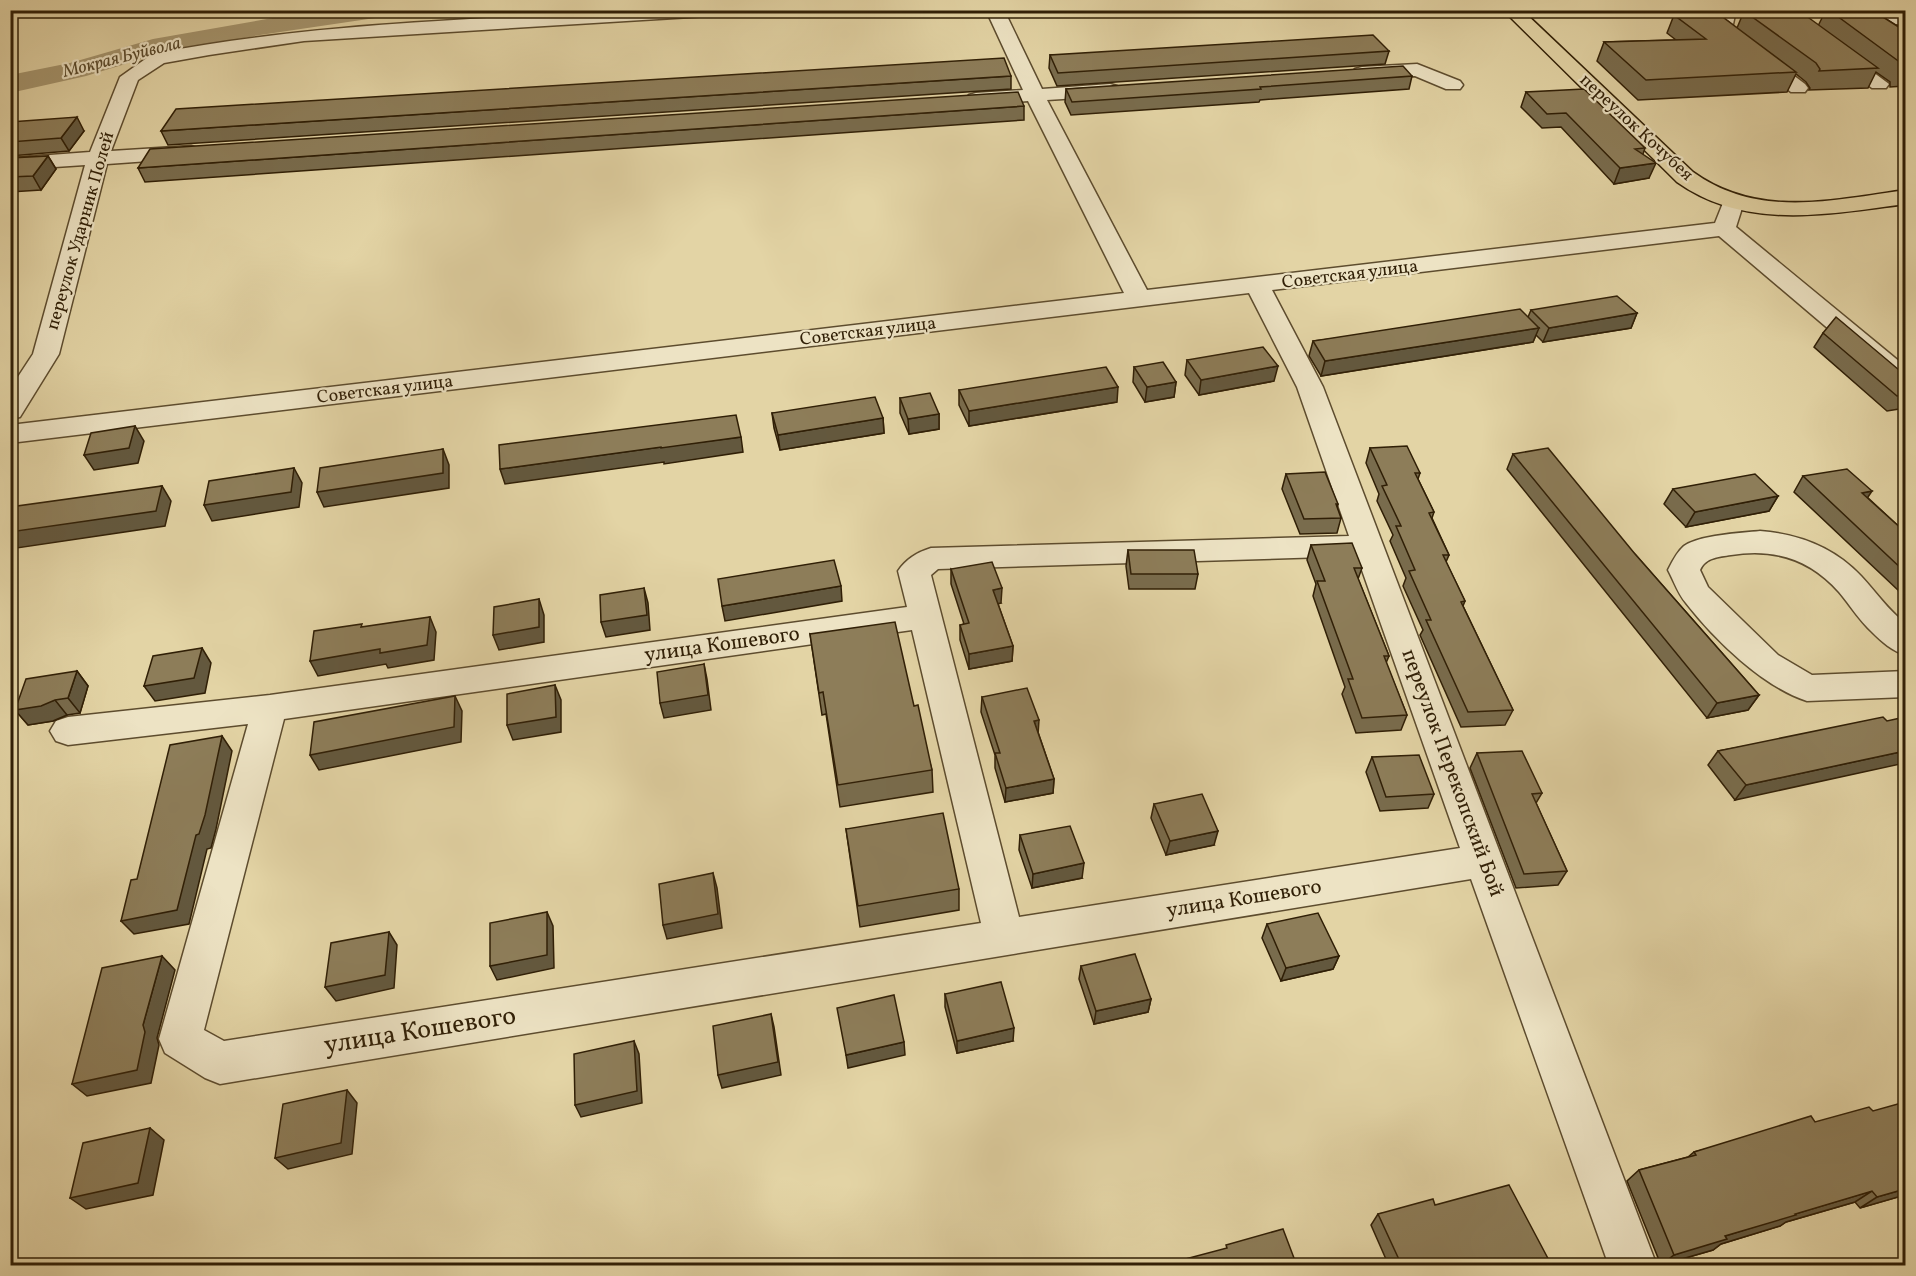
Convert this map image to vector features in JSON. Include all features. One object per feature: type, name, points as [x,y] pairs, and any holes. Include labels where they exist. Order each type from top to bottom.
[{"type":"main road","name":"переулок Кочубея","points":[[1511,10],[1685,177],[1708,192],[1733,201]]},
{"type":"main road","points":[[1733,201],[1798,209],[1905,197]]},
{"type":"street","name":"переулок Ударник Полей","points":[[10,411],[46,354],[98,158],[130,77],[158,59],[210,48],[304,36],[724,10]]},
{"type":"street","points":[[995,10],[1035,95],[1140,300]]},
{"type":"street","points":[[1727,10],[1723,31],[1798,88]]},
{"type":"street","points":[[1761,10],[1792,20],[1880,84]]},
{"type":"street","points":[[1792,20],[1905,19]]},
{"type":"street","points":[[1345,75],[1417,70],[1453,85]]},
{"type":"street","points":[[952,101],[1130,89]]},
{"type":"street","points":[[10,164],[205,151]]},
{"type":"street","points":[[1733,201],[1724,229],[1905,381]]},
{"type":"street","name":"Советская улица","points":[[10,434],[1724,229]]},
{"type":"street","name":"переулок Перекопский Бой","points":[[1257,286],[1310,387],[1633,1266]]},
{"type":"street","points":[[1905,644],[1872,612],[1848,582],[1806,549],[1781,542],[1736,543],[1697,551],[1689,558],[1684,570],[1696,594],[1736,636],[1766,664],[1807,688],[1905,684]]},
{"type":"street","points":[[1004,937],[914,571],[931,559],[1368,545]]},
{"type":"street","name":"улица Кошевого","points":[[68,731],[270,708],[925,616]]},
{"type":"street","name":"улица Кошевого","points":[[270,708],[180,1039],[220,1063],[1484,861]]},
{"type":"building","points":[[1798,10],[1878,68],[1819,71],[1816,63],[1744,11]]},
{"type":"building","points":[[1829,10],[1872,10],[1905,31],[1905,67],[1900,68],[1901,63]]},
{"type":"building","points":[[1720,12],[1724,18],[1796,72],[1646,80],[1604,42],[1706,39],[1674,15]]},
{"type":"building","points":[[1373,35],[1389,51],[1058,73],[1050,55]]},
{"type":"building","points":[[1004,58],[1011,76],[161,131],[176,109]]},
{"type":"building","points":[[1403,66],[1412,76],[1072,102],[1066,89]]},
{"type":"building","points":[[1584,89],[1645,148],[1635,149],[1656,163],[1620,168],[1566,113],[1547,114],[1526,92]]},
{"type":"building","points":[[1018,92],[1024,106],[138,168],[150,149]]},
{"type":"building","points":[[77,117],[61,138],[10,142],[10,122]]},
{"type":"building","points":[[48,156],[33,176],[10,177],[10,158]]},
{"type":"building","points":[[1617,296],[1637,313],[1549,328],[1531,310]]},
{"type":"building","points":[[1520,309],[1539,328],[1325,361],[1313,341]]},
{"type":"building","points":[[1836,317],[1905,375],[1905,395],[1897,396],[1823,333]]},
{"type":"building","points":[[1263,347],[1278,366],[1201,380],[1187,360]]},
{"type":"building","points":[[1163,362],[1176,382],[1147,387],[1134,367]]},
{"type":"building","points":[[1106,367],[1118,387],[969,411],[959,390]]},
{"type":"building","points":[[930,393],[939,414],[908,419],[900,398]]},
{"type":"building","points":[[875,397],[883,418],[778,435],[772,413]]},
{"type":"building","points":[[736,415],[741,437],[500,469],[499,445]]},
{"type":"building","points":[[135,426],[129,448],[84,455],[91,433]]},
{"type":"building","points":[[1407,446],[1420,473],[1415,473],[1434,512],[1429,513],[1449,555],[1443,555],[1465,601],[1461,602],[1513,710],[1468,712],[1426,620],[1431,620],[1409,571],[1415,570],[1396,526],[1401,526],[1382,486],[1387,485],[1370,448]]},
{"type":"building","points":[[1548,448],[1635,554],[1759,695],[1717,703],[1513,454]]},
{"type":"building","points":[[443,449],[443,473],[317,492],[320,468]]},
{"type":"building","points":[[294,468],[291,492],[204,505],[209,481]]},
{"type":"building","points":[[1847,469],[1872,491],[1862,493],[1905,532],[1905,572],[1803,476]]},
{"type":"building","points":[[1325,472],[1341,518],[1304,519],[1286,474]]},
{"type":"building","points":[[1755,474],[1778,496],[1695,512],[1673,489]]},
{"type":"building","points":[[162,486],[156,511],[10,532],[10,507]]},
{"type":"building","points":[[1352,543],[1362,568],[1354,568],[1389,656],[1384,656],[1407,715],[1362,718],[1348,679],[1353,679],[1317,581],[1325,581],[1311,545]]},
{"type":"building","points":[[1128,550],[1194,550],[1198,574],[1131,574]]},
{"type":"building","points":[[834,560],[841,586],[722,606],[718,579]]},
{"type":"building","points":[[992,562],[1002,588],[993,590],[1013,646],[969,654],[960,625],[969,623],[951,569]]},
{"type":"building","points":[[644,588],[647,615],[601,622],[600,595]]},
{"type":"building","points":[[539,599],[539,627],[493,635],[494,607]]},
{"type":"building","points":[[430,617],[427,645],[380,653],[380,649],[310,661],[314,631]]},
{"type":"building","points":[[895,622],[914,706],[918,705],[932,770],[838,785],[823,692],[819,693],[810,634]]},
{"type":"building","points":[[202,648],[194,678],[144,686],[153,656]]},
{"type":"building","points":[[704,664],[708,695],[660,703],[657,672]]},
{"type":"building","points":[[77,671],[68,698],[41,706],[15,710],[26,679]]},
{"type":"building","points":[[555,685],[556,717],[507,725],[507,694]]},
{"type":"building","points":[[1027,688],[1039,720],[1034,721],[1054,779],[1006,788],[995,753],[1000,753],[982,697]]},
{"type":"building","points":[[455,696],[454,727],[310,755],[314,722]]},
{"type":"building","points":[[1883,717],[1887,721],[1905,717],[1905,751],[1746,785],[1718,751]]},
{"type":"building","points":[[222,736],[205,815],[199,834],[196,835],[177,910],[121,921],[131,880],[137,879],[170,745]]},
{"type":"building","points":[[1522,751],[1542,793],[1532,794],[1567,871],[1524,874],[1477,753]]},
{"type":"building","points":[[1419,755],[1434,794],[1386,797],[1372,757]]},
{"type":"building","points":[[1202,794],[1218,831],[1170,841],[1154,804]]},
{"type":"building","points":[[943,813],[959,889],[858,906],[846,829]]},
{"type":"building","points":[[1070,826],[1084,863],[1033,874],[1020,835]]},
{"type":"building","points":[[713,873],[718,914],[663,925],[659,884]]},
{"type":"building","points":[[547,912],[547,955],[490,966],[490,923]]},
{"type":"building","points":[[1318,913],[1339,956],[1286,968],[1267,924]]},
{"type":"building","points":[[389,932],[385,975],[325,987],[331,943]]},
{"type":"building","points":[[1135,954],[1151,999],[1096,1011],[1081,966]]},
{"type":"building","points":[[162,956],[143,1025],[145,1032],[137,1070],[72,1084],[102,968]]},
{"type":"building","points":[[1001,982],[1014,1028],[957,1041],[945,994]]},
{"type":"building","points":[[894,995],[904,1042],[846,1055],[837,1008]]},
{"type":"building","points":[[771,1014],[778,1062],[718,1075],[713,1026]]},
{"type":"building","points":[[634,1041],[637,1091],[575,1105],[574,1054]]},
{"type":"building","points":[[347,1090],[341,1143],[275,1158],[283,1104]]},
{"type":"building","points":[[1905,1102],[1905,1189],[1877,1197],[1872,1191],[1725,1236],[1727,1239],[1674,1255],[1639,1170],[1696,1155],[1694,1152],[1811,1116],[1815,1122],[1869,1107],[1873,1111]]},
{"type":"building","points":[[150,1128],[138,1183],[70,1198],[83,1143]]},
{"type":"building","points":[[1509,1185],[1552,1266],[1402,1266],[1378,1214],[1433,1199],[1435,1205]]},
{"type":"building","points":[[1283,1229],[1297,1266],[1159,1266],[1227,1248],[1226,1245]]},
{"type":"waterway","name":"Мокрая Буйвола","points":[[10,84],[76,70],[153,47],[260,27],[375,10]]}]
